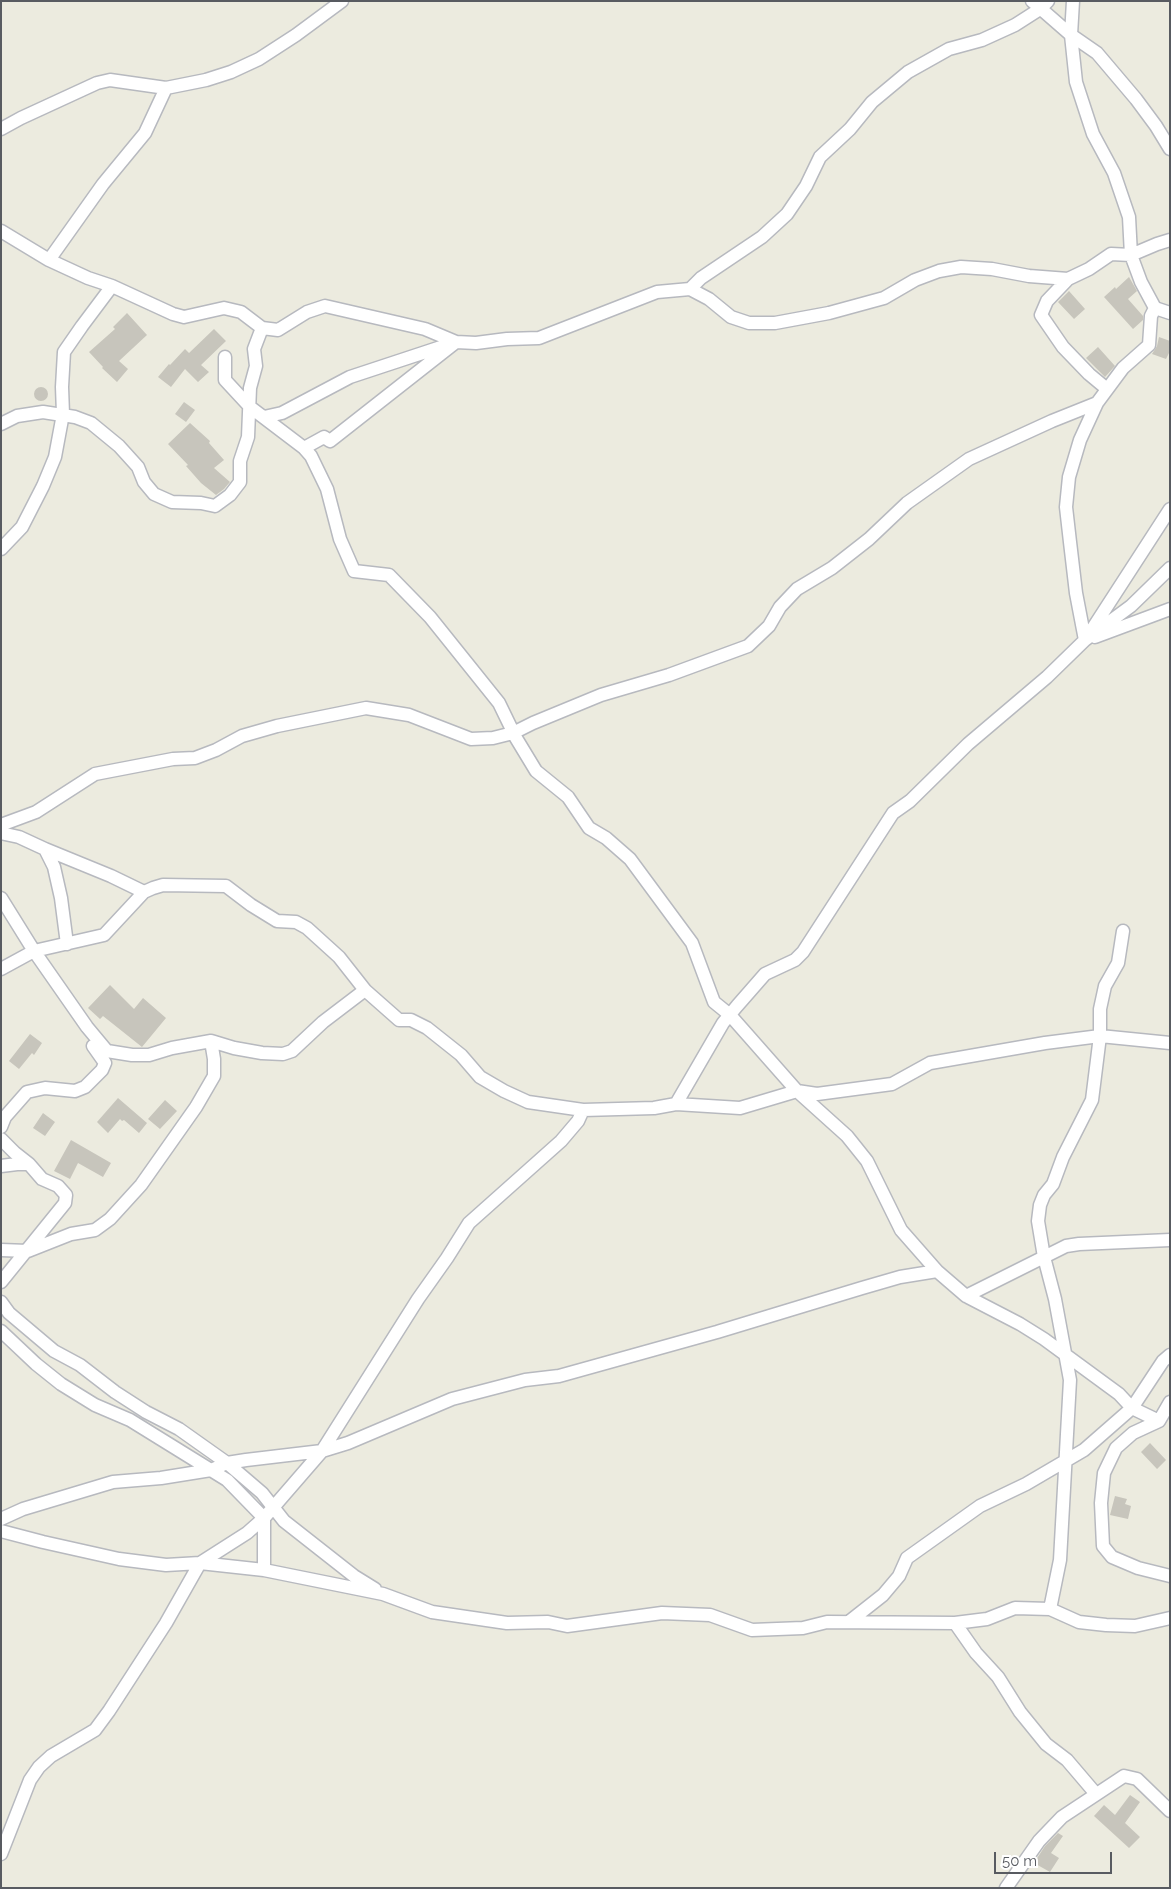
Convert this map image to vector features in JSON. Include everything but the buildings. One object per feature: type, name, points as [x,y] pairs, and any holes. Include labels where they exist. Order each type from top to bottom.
[{"type":"street","points":[[1,129],[97,83],[110,80],[166,88],[206,80],[231,72],[259,59],[296,35],[342,1]]},
{"type":"street","points":[[1073,1],[1071,35],[1076,82],[1093,134],[1114,173],[1129,217],[1131,255],[1141,282],[1155,308],[1170,313]]},
{"type":"street","points":[[690,289],[702,278],[762,237],[787,214],[806,186],[820,157],[850,129],[872,102],[908,72],[949,49],[982,40],[1015,25],[1040,4],[1071,35],[1097,53],[1118,76],[1156,126],[1170,149]]},
{"type":"street","points":[[49,260],[103,184],[145,134],[166,88]]},
{"type":"street","points":[[1,231],[49,260],[173,314],[184,317],[224,308],[240,312],[262,328],[278,330],[306,312],[326,306],[425,329],[456,342],[476,343],[507,339],[539,338],[657,292],[690,289],[708,299],[731,317],[749,323],[775,323],[829,313],[884,298],[915,280],[939,271],[961,267],[1068,279]]},
{"type":"street","points":[[1107,389],[1089,374],[1063,347],[1041,315],[1048,301],[1068,279],[1089,270],[1111,254],[1131,255],[1170,240]]},
{"type":"street","points":[[1,549],[22,527],[43,486],[55,457],[63,414],[64,352],[112,286]]},
{"type":"street","points":[[1085,640],[1076,593],[1066,507],[1069,477],[1080,440],[1097,403],[1123,368],[1149,344],[1151,316],[1155,308]]},
{"type":"street","points":[[1,424],[16,416],[43,412],[63,414],[91,424],[119,446],[138,467],[144,482],[154,494],[172,502],[201,503],[215,506],[230,495],[240,482],[240,462],[248,437],[250,388],[256,366],[254,349],[262,328]]},
{"type":"street","points":[[264,417],[282,414],[350,377],[456,342]]},
{"type":"street","points":[[304,448],[324,437],[330,441],[456,342]]},
{"type":"street","points":[[225,357],[225,380],[250,407],[304,448],[311,456],[327,489],[340,539],[354,570],[388,575],[430,617],[499,703],[513,733],[536,771],[568,797],[589,828],[606,838],[630,859],[692,943],[714,1002],[730,1016],[797,1092],[847,1136],[867,1161],[901,1230],[937,1271],[966,1296],[1020,1324],[1119,1394],[1132,1408],[1159,1421]]},
{"type":"street","points":[[1,825],[36,812],[95,774],[173,759],[195,758],[242,736],[277,726],[366,708],[409,715],[470,739],[493,738],[513,733],[601,695],[670,676],[748,646],[769,626],[780,607],[797,589],[832,568],[870,539],[907,503],[969,459],[1052,421],[1097,403]]},
{"type":"street","points":[[1085,640],[1170,509]]},
{"type":"street","points":[[676,1104],[715,1036],[765,974],[795,960],[803,952],[893,812],[910,801],[968,744],[1047,677],[1085,640],[1131,606],[1170,568]]},
{"type":"street","points":[[1085,640],[1128,626],[1170,609]]},
{"type":"street","points":[[1,833],[19,837],[144,892]]},
{"type":"street","points":[[45,849],[54,867],[61,898],[66,944]]},
{"type":"street","points":[[1,969],[34,952],[104,935],[144,892],[163,885],[226,886],[251,905],[277,921],[296,922],[307,928],[339,957],[365,990],[399,1020],[411,1020],[427,1028],[460,1055],[480,1077],[528,1102],[583,1110],[654,1108],[676,1104],[740,1108],[797,1092],[817,1094],[892,1084],[930,1063],[1044,1044],[1100,1036],[1170,1043]]},
{"type":"street","points":[[1,898],[34,952],[87,1027],[107,1050],[132,1055],[149,1055],[172,1048],[212,1041],[253,1052],[284,1054],[292,1051],[323,1022],[365,990]]},
{"type":"street","points":[[1050,1609],[1060,1560],[1070,1380],[1038,1220],[1040,1205],[1044,1195],[1053,1184],[1063,1157],[1092,1100],[1100,1036],[1100,1009],[1105,986],[1118,963],[1123,931]]},
{"type":"street","points":[[1,1127],[5,1117],[27,1092],[44,1088],[75,1091],[85,1087],[102,1070],[105,1063],[94,1048],[87,1027]]},
{"type":"street","points":[[1,1250],[28,1251],[71,1234],[95,1230],[110,1219],[141,1185],[196,1107],[214,1076],[212,1041]]},
{"type":"street","points":[[1,1854],[30,1780],[39,1767],[51,1756],[95,1730],[166,1623],[200,1563],[247,1533],[264,1518],[322,1452],[418,1299],[447,1258],[469,1222],[561,1141],[578,1121],[583,1110]]},
{"type":"street","points":[[1,1139],[29,1164],[42,1179],[58,1186],[66,1195],[64,1203],[46,1224],[28,1251],[1,1282]]},
{"type":"street","points":[[1,1166],[29,1164]]},
{"type":"street","points":[[966,1296],[1010,1276],[1066,1246],[1170,1240]]},
{"type":"street","points":[[1,1519],[23,1509],[113,1482],[160,1478],[210,1470],[227,1463],[322,1452],[452,1399],[525,1380],[559,1376],[717,1332],[900,1277],[937,1271]]},
{"type":"street","points":[[1,1302],[9,1313],[54,1352],[80,1365],[115,1392],[146,1412],[179,1429],[227,1463],[262,1493],[284,1521],[354,1576],[383,1594]]},
{"type":"street","points":[[1,1331],[36,1364],[61,1384],[95,1405],[130,1420],[227,1480],[264,1518],[264,1570]]},
{"type":"street","points":[[850,1622],[883,1595],[899,1576],[908,1558],[980,1506],[1026,1484],[1084,1450],[1132,1408],[1163,1361],[1170,1355]]},
{"type":"street","points":[[1170,1402],[1159,1421],[1133,1433],[1116,1448],[1104,1472],[1101,1503],[1102,1546],[1112,1557],[1138,1568],[1170,1576]]},
{"type":"street","points":[[1,1531],[119,1559],[166,1565],[200,1563],[264,1570],[383,1594],[432,1612],[507,1623],[548,1622],[567,1626],[662,1613],[710,1615],[752,1630],[803,1628],[827,1622],[955,1623],[987,1619],[1015,1608],[1050,1609],[1079,1622],[1106,1625],[1136,1626],[1170,1618]]},
{"type":"street","points":[[955,1623],[976,1653],[998,1677],[1020,1712],[1046,1744],[1067,1760],[1096,1794]]},
{"type":"street","points":[[1006,1888],[1039,1841],[1062,1817],[1124,1776],[1137,1779],[1170,1811]]}]
